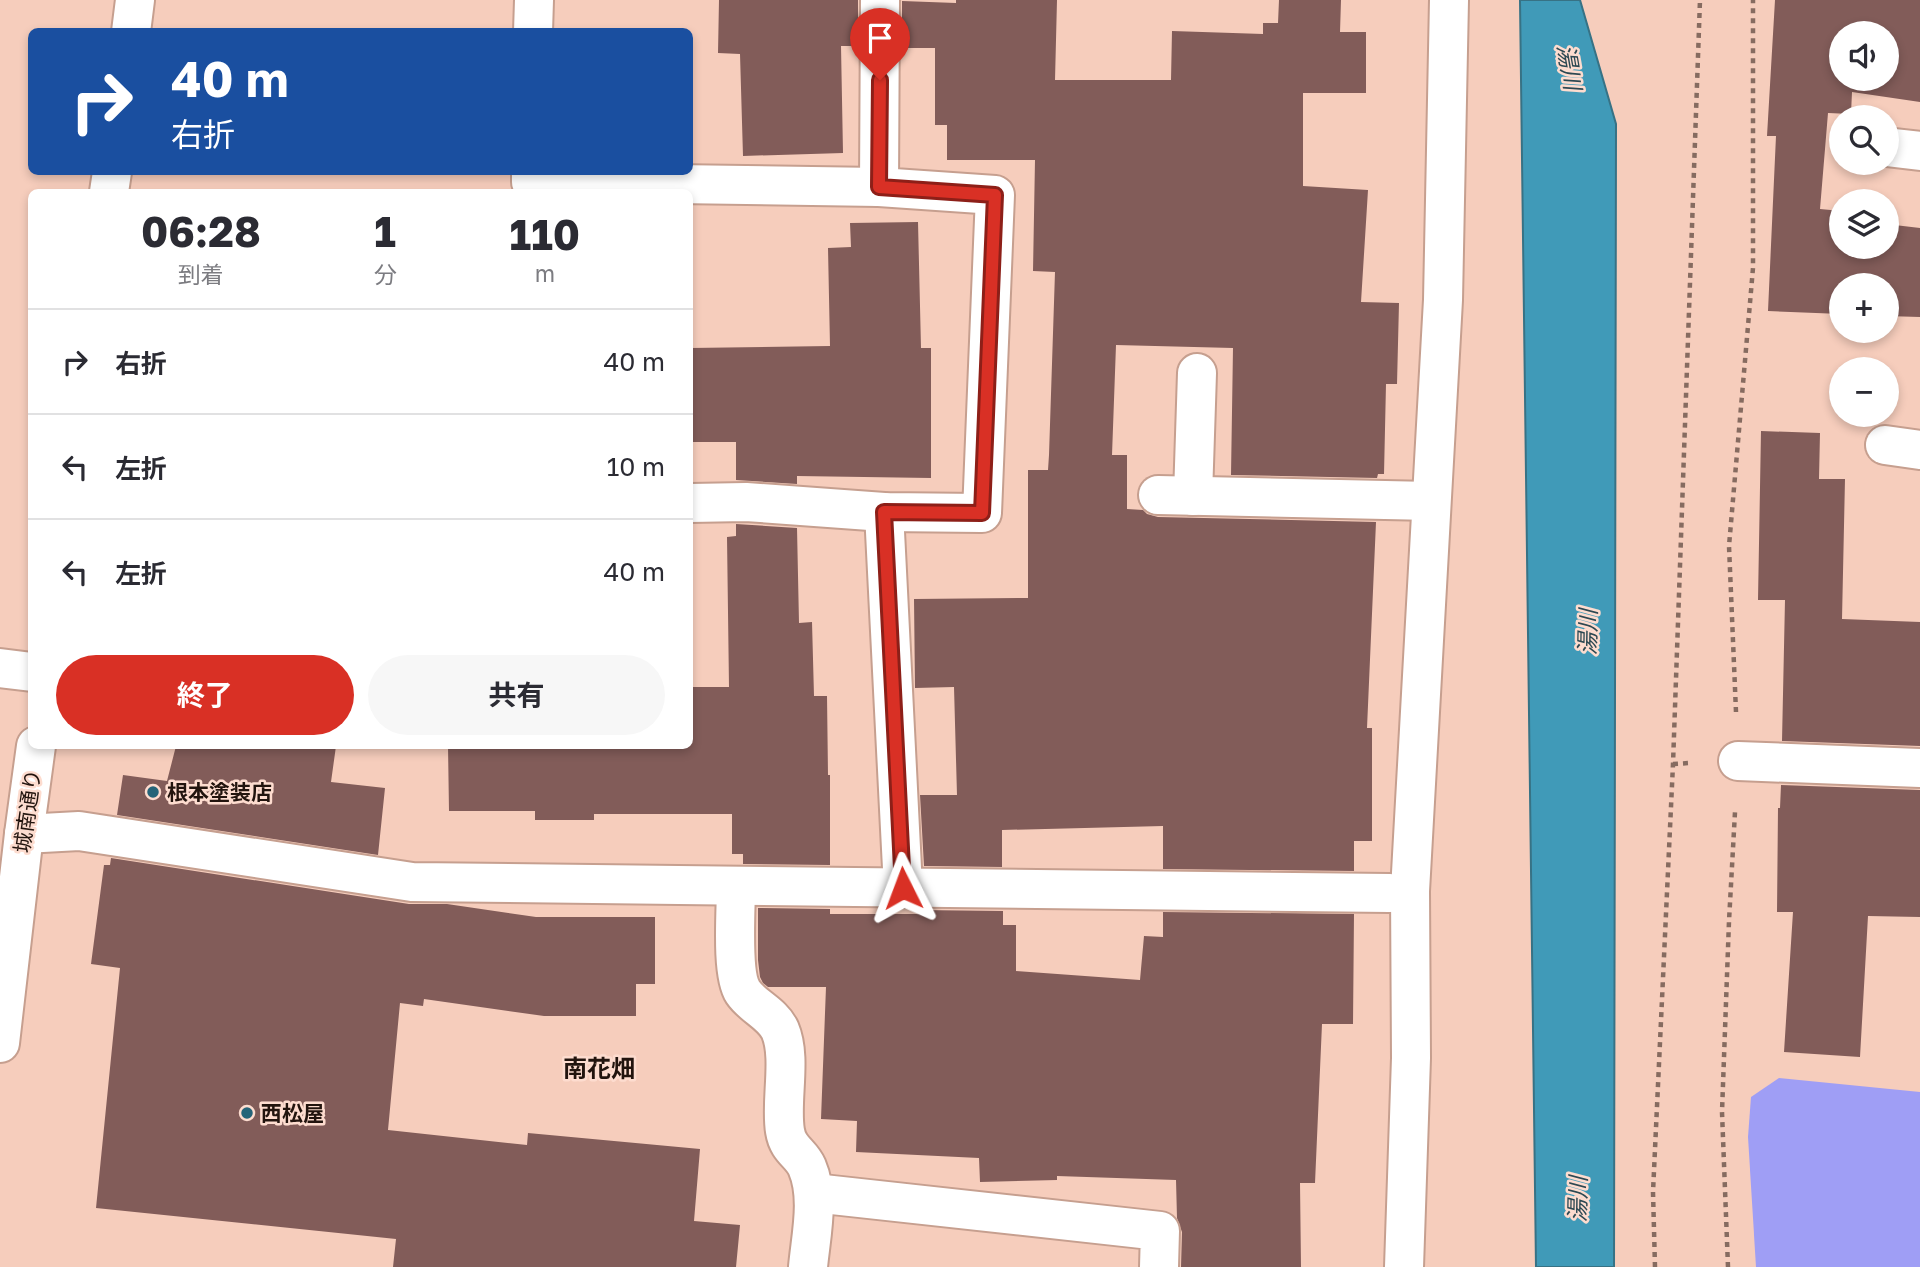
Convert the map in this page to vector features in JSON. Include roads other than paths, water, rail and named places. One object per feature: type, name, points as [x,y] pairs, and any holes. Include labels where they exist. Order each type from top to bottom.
[{"type":"street","points":[[132,28],[135,0]]},
{"type":"street","points":[[533,28],[534,0]]},
{"type":"street","points":[[879,187],[880,0]]},
{"type":"street","points":[[1404,1267],[1411,1058],[1410,891],[1443,300],[1449,0]]},
{"type":"street","points":[[1899,149],[1920,151]]},
{"type":"street","points":[[531,175],[531,182],[879,187],[995,195],[982,513],[884,512],[746,502],[693,503]]},
{"type":"street","points":[[1196,373],[1175,495],[1432,501]]},
{"type":"street","points":[[884,512],[903,888]]},
{"type":"street","points":[[0,668],[28,672]]},
{"type":"street","name":"城南通り","points":[[0,1042],[36,749]]},
{"type":"street","points":[[1738,761],[1920,768]]},
{"type":"street","points":[[24,834],[79,831],[412,883],[1390,892]]},
{"type":"street","points":[[736,886],[738,983],[744,994],[772,1018],[780,1031],[784,1046],[785,1132],[791,1149],[806,1165],[814,1194],[808,1267]]},
{"type":"street","points":[[814,1194],[1160,1231],[1159,1267]]},
{"type":"water","name":"湯川","points":[[1520,0],[1580,0],[1616,124],[1614,1267],[1536,1267]]},
{"type":"place","name":"根本塗装店","points":[[153,792]]},
{"type":"place","name":"西松屋","points":[[247,1113]]},
{"type":"district","name":"南花畑","points":[[599,1067]]}]
